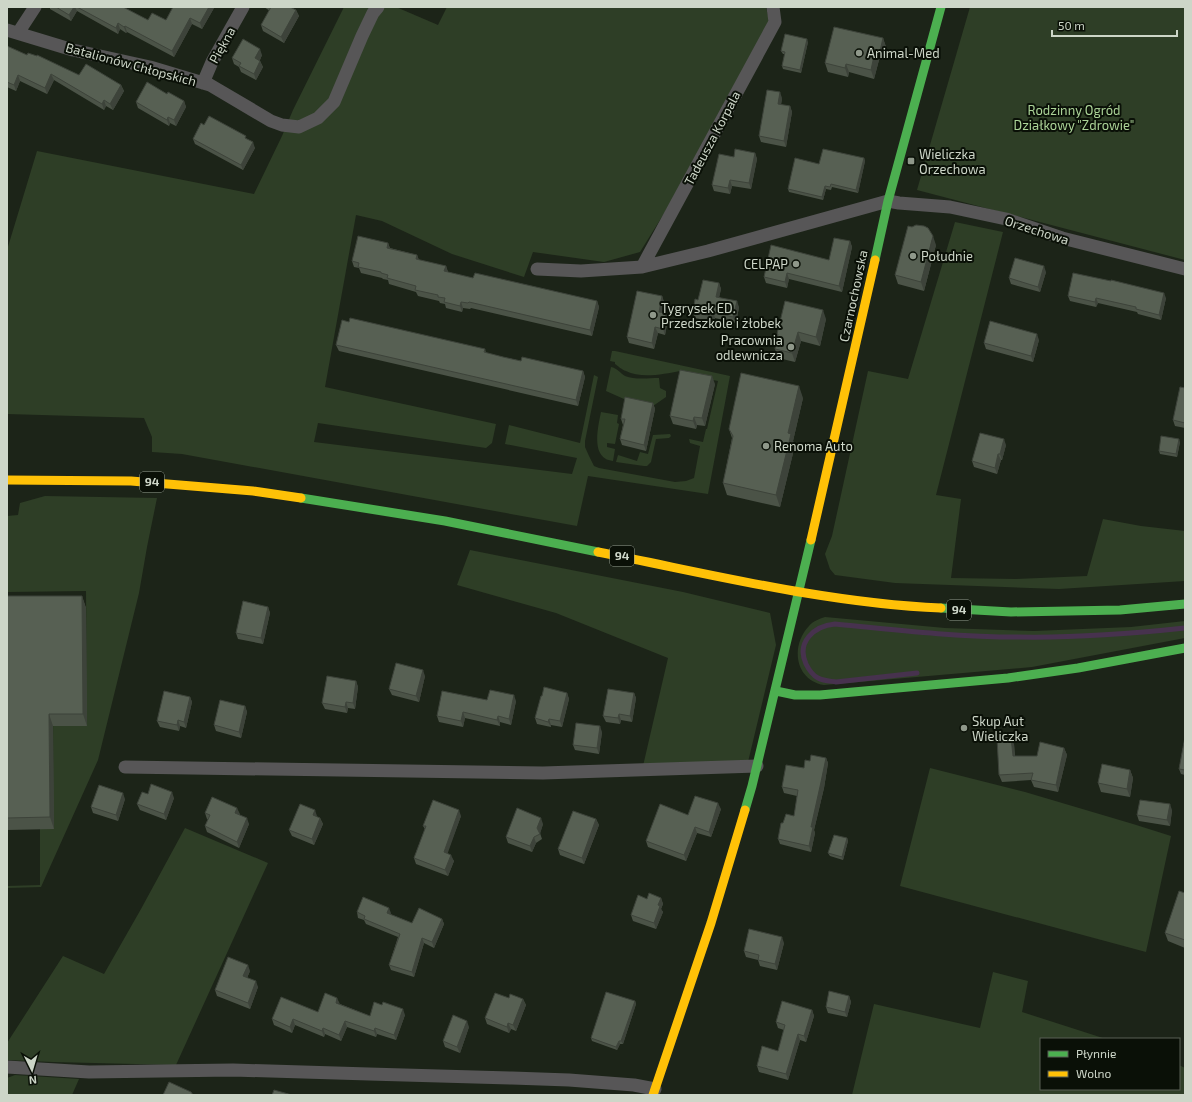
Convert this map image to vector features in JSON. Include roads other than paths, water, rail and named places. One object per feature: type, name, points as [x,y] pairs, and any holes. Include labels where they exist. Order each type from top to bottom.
[{"type":"street","points":[[12,32],[35,7]]},
{"type":"street","name":"Piękna","points":[[203,83],[212,62],[243,7]]},
{"type":"street","name":"Batalionów Chłopskich","points":[[12,32],[73,50],[150,67],[210,85],[271,121],[282,125],[299,126],[318,118],[334,102],[362,36],[373,13],[378,7]]},
{"type":"street","name":"Tadeusza Korpala","points":[[642,267],[775,22],[773,7]]},
{"type":"street","name":"Czarnochowska","points":[[654,1092],[711,923],[736,843],[757,766],[845,395],[888,201],[925,63],[942,7]]},
{"type":"street","points":[[537,269],[581,272],[642,267],[708,251],[888,201]]},
{"type":"street","name":"Orzechowa","points":[[888,201],[950,207],[1006,219],[1062,238],[1185,269]]},
{"type":"street","name":"94","points":[[7,480],[131,481],[255,491],[445,521],[799,592],[887,605],[1011,612],[1120,610],[1185,604]]},
{"type":"street","points":[[776,691],[796,695],[820,695],[1008,678],[1078,668],[1185,648]]},
{"type":"street","points":[[125,767],[543,773],[757,766]]},
{"type":"street","points":[[7,1066],[89,1072],[233,1070],[569,1080],[627,1084],[654,1092]]},
{"type":"waterway","points":[[917,673],[836,682],[820,679],[812,674],[806,664],[803,649],[805,642],[814,632],[827,625],[835,624],[904,631],[995,637],[1060,637],[1185,628]]},
{"type":"place","name":"Animal-Med","points":[[859,53]]},
{"type":"place","name":"Wieliczka Orzechowa","points":[[911,161]]},
{"type":"place","name":"Południe","points":[[913,256]]},
{"type":"place","name":"CELPAP","points":[[796,264]]},
{"type":"place","name":"Tygrysek ED. Przedszkole i żłobek","points":[[653,315]]},
{"type":"place","name":"Pracownia odlewnicza","points":[[791,347]]},
{"type":"place","name":"Renoma Auto","points":[[766,446]]},
{"type":"place","name":"Skup Aut Wieliczka","points":[[964,728]]},
{"type":"park label","name":"Rodzinny Ogród Działkowy \"Zdrowie\"","points":[[1074,118]]}]
